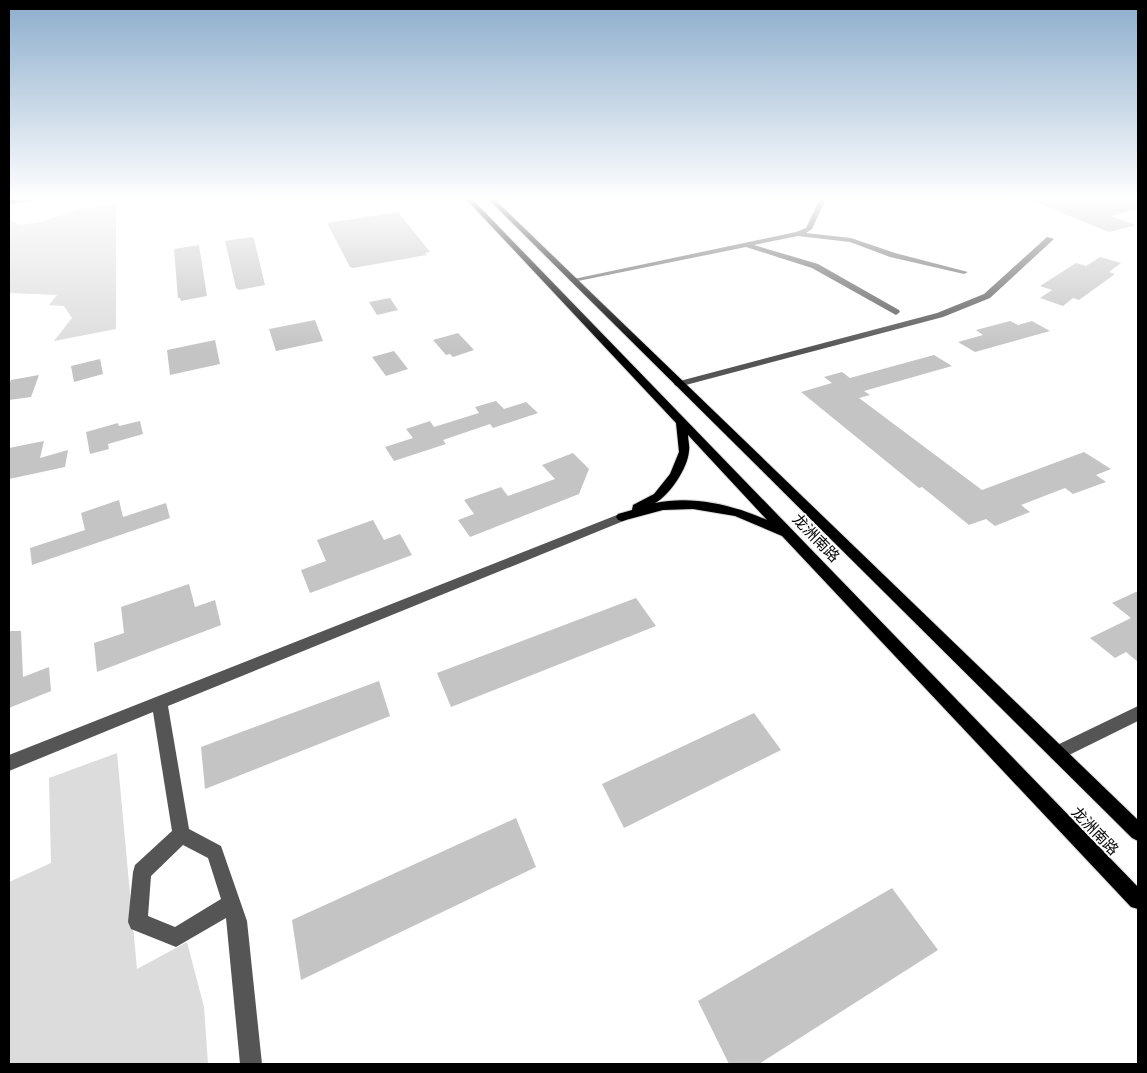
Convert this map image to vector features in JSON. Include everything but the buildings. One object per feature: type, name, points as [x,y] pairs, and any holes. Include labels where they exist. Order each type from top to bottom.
[{"type":"main road","name":"龙洲南路","points":[[518,249],[1138,900]]},
{"type":"main road","name":"龙洲南路","points":[[542,249],[1138,832]]},
{"type":"main road","points":[[622,517],[658,497],[675,475],[684,452],[681,420]]},
{"type":"main road","points":[[622,517],[663,506],[698,505],[727,510],[767,523],[794,539]]},
{"type":"street","points":[[573,280],[724,249]]},
{"type":"street","points":[[761,249],[797,258],[816,266],[896,312]]},
{"type":"street","points":[[876,249],[893,255],[964,272]]},
{"type":"street","points":[[680,384],[940,315],[980,300],[988,296],[1039,249]]},
{"type":"street","points":[[9,763],[622,517]]},
{"type":"street","points":[[160,704],[181,834]]},
{"type":"street","points":[[1057,753],[1138,713]]},
{"type":"street","points":[[181,834],[142,872],[138,922],[176,937],[232,904]]},
{"type":"street","points":[[181,834],[215,852],[232,904],[237,921],[252,1064]]},
{"type":"shaded area","points":[[9,249],[116,249],[116,329],[54,341],[72,318],[64,306],[49,305],[57,295],[9,293]]},
{"type":"shaded area","points":[[117,753],[137,969],[187,942],[204,1007],[208,1064],[9,1064],[9,882],[51,863],[49,778]]}]
